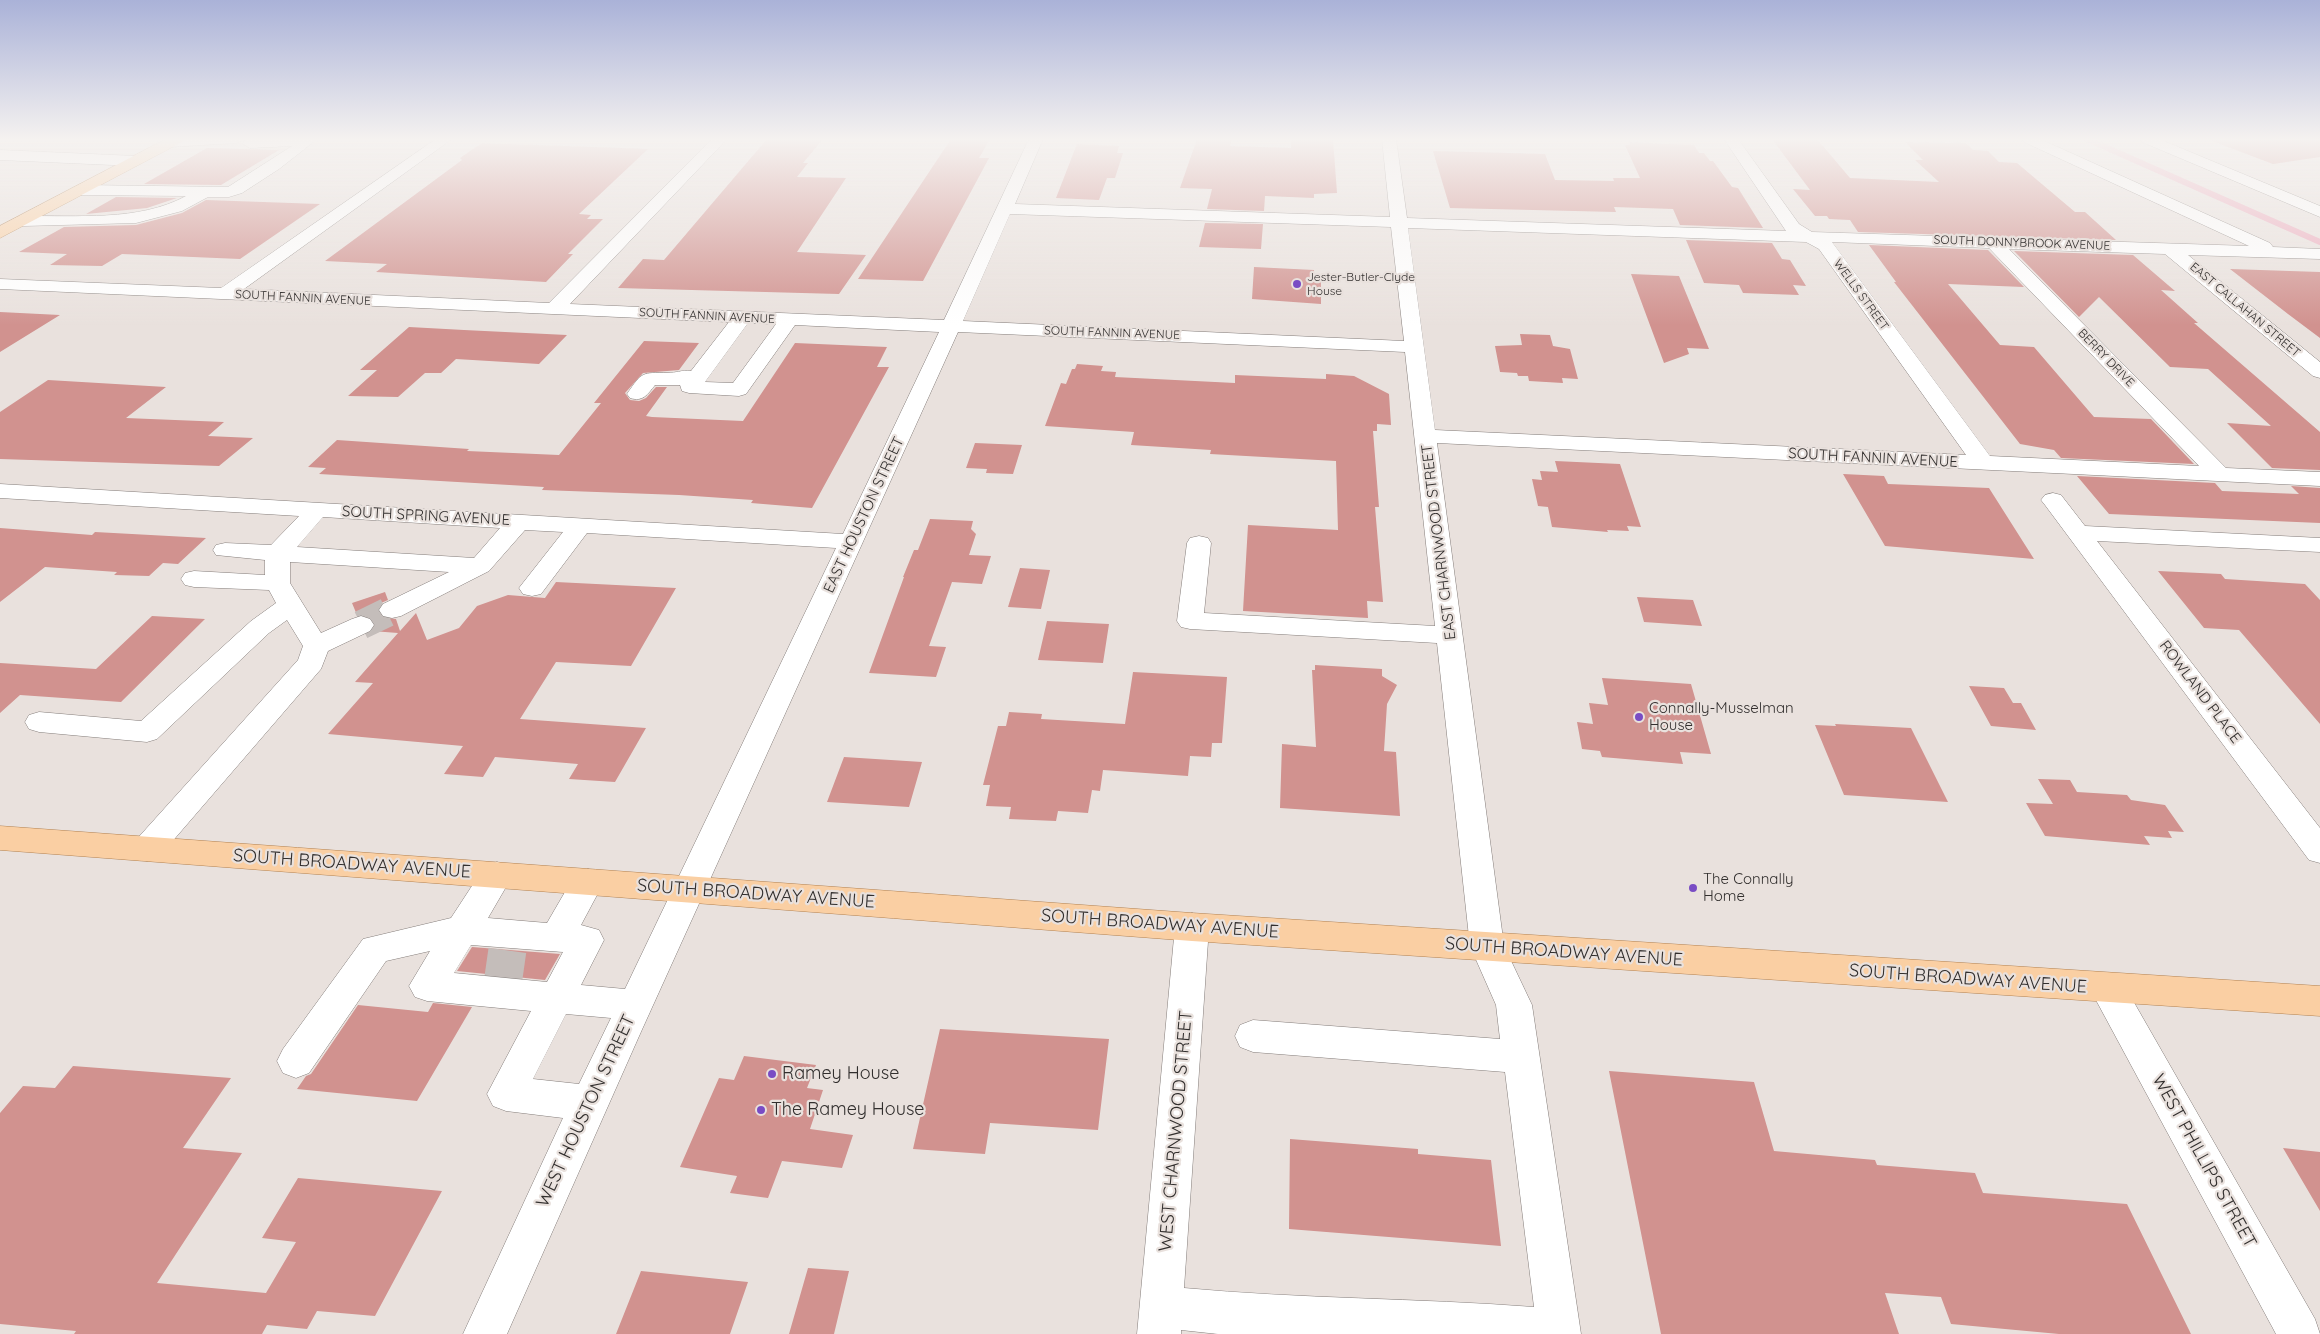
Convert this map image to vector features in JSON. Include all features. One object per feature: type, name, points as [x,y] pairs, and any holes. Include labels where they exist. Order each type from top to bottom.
[{"type":"main road","points":[[0,233],[60,201]]},
{"type":"main road","name":"SOUTH BROADWAY AVENUE","points":[[0,838],[1192,928],[2320,1002]]},
{"type":"street","points":[[24,221],[136,218],[176,208],[189,201]]},
{"type":"street","points":[[224,295],[357,201]]},
{"type":"street","points":[[553,310],[659,201]]},
{"type":"street","name":"EAST HOUSTON STREET","points":[[688,889],[852,542],[1008,201]]},
{"type":"street","name":"EAST CHARNWOOD STREET","points":[[1397,201],[1487,946],[1514,1006],[1559,1332]]},
{"type":"street","name":"WELLS STREET","points":[[1774,201],[1793,228],[1825,245],[1983,463]]},
{"type":"street","points":[[2164,201],[2274,252]]},
{"type":"street","points":[[2295,201],[2320,212]]},
{"type":"street","name":"SOUTH DONNYBROOK AVENUE","points":[[1005,209],[2320,254]]},
{"type":"street","name":"BERRY DRIVE","points":[[1992,242],[2220,475]]},
{"type":"street","name":"EAST CALLAHAN STREET","points":[[2170,248],[2320,372]]},
{"type":"street","name":"SOUTH FANNIN AVENUE","points":[[0,284],[1415,347]]},
{"type":"street","points":[[743,317],[690,387],[739,390],[789,320]]},
{"type":"street","points":[[637,394],[649,378],[678,380],[680,376],[697,378]]},
{"type":"street","name":"SOUTH FANNIN AVENUE","points":[[1426,436],[2320,479]]},
{"type":"street","name":"SOUTH SPRING AVENUE","points":[[0,491],[852,542]]},
{"type":"street","name":"ROWLAND PLACE","points":[[2053,500],[2080,533],[2320,851]]},
{"type":"street","points":[[278,553],[317,510]]},
{"type":"street","points":[[392,610],[480,566],[519,522]]},
{"type":"street","points":[[532,588],[580,526]]},
{"type":"street","points":[[2080,533],[2320,546]]},
{"type":"street","points":[[1199,542],[1190,620],[1450,635]]},
{"type":"street","points":[[225,550],[480,566]]},
{"type":"street","points":[[147,849],[311,663],[316,646],[284,594],[278,553]]},
{"type":"street","points":[[194,579],[284,594]]},
{"type":"street","points":[[39,722],[147,732],[260,627],[284,594]]},
{"type":"street","points":[[316,646],[361,625]]},
{"type":"street","points":[[497,875],[427,986],[502,990],[558,998],[634,1005]]},
{"type":"street","points":[[557,937],[588,882]]},
{"type":"street","name":"WEST HOUSTON STREET","points":[[485,1334],[688,889]]},
{"type":"street","name":"WEST CHARNWOOD STREET","points":[[1160,1320],[1192,928]]},
{"type":"street","points":[[296,1061],[375,949],[463,930],[509,940],[557,937],[587,940],[506,1094],[589,1103]]},
{"type":"street","name":"WEST PHILLIPS STREET","points":[[2108,989],[2300,1334]]},
{"type":"street","points":[[1253,1036],[1521,1057]]},
{"type":"street","points":[[1160,1320],[1255,1316],[1444,1322],[1559,1332]]},
{"type":"building","points":[[108,201],[167,201],[147,208],[86,214]]},
{"type":"building","points":[[204,201],[320,204],[240,259],[122,254],[102,266],[50,265],[67,254],[19,252],[64,227],[136,225],[182,213]]},
{"type":"building","points":[[406,201],[593,201],[579,214],[591,215],[587,219],[603,219],[568,254],[573,254],[546,282],[376,272],[387,264],[325,261]]},
{"type":"building","points":[[714,201],[831,201],[797,252],[866,255],[839,294],[618,288],[643,259],[664,260]]},
{"type":"building","points":[[910,201],[966,201],[923,281],[858,279]]},
{"type":"building","points":[[1209,201],[1265,201],[1264,211],[1207,209]]},
{"type":"building","points":[[1448,201],[1746,201],[1763,228],[1680,225],[1673,209],[1614,207],[1616,212],[1450,208]]},
{"type":"building","points":[[1803,201],[2062,201],[2075,212],[2085,212],[2116,240],[1858,232],[1850,220],[1815,216]]},
{"type":"building","points":[[1205,223],[1263,224],[1261,249],[1199,247]]},
{"type":"building","points":[[1686,240],[1772,243],[1782,259],[1790,260],[1806,286],[1793,285],[1799,295],[1743,293],[1739,285],[1704,283]]},
{"type":"building","points":[[1869,245],[1988,250],[2024,287],[1948,284],[2000,345],[2034,347],[2094,417],[2151,419],[2194,464],[2061,458],[2054,450],[2020,444],[1894,282],[1896,282]]},
{"type":"building","points":[[2014,251],[2133,255],[2175,291],[2161,290],[2198,323],[2194,323],[2320,432],[2320,470],[2272,468],[2227,423],[2271,426],[2208,369],[2170,367],[2099,297],[2079,317]]},
{"type":"building","name":"Jester-Butler-Clyde House","points":[[1254,267],[1314,270],[1314,278],[1321,279],[1321,304],[1252,299]]},
{"type":"building","points":[[2230,269],[2320,272],[2320,338],[2288,314]]},
{"type":"building","points":[[1631,274],[1679,276],[1709,349],[1687,348],[1689,354],[1664,363]]},
{"type":"building","points":[[0,312],[60,315],[0,352]]},
{"type":"building","points":[[409,327],[567,335],[539,364],[456,359],[441,373],[425,373],[398,397],[348,396],[377,370],[360,370]]},
{"type":"building","points":[[1520,334],[1550,335],[1553,346],[1570,349],[1578,379],[1562,378],[1563,383],[1529,381],[1528,376],[1500,372],[1495,346],[1522,345]]},
{"type":"building","points":[[644,341],[699,343],[679,370],[643,373],[625,393],[630,400],[639,401],[646,398],[656,387],[667,387],[646,416],[652,417],[743,421],[795,343],[887,347],[877,367],[889,367],[812,508],[751,503],[753,500],[542,490],[544,487],[319,474],[326,468],[308,467],[337,440],[469,449],[467,451],[559,455],[601,403],[594,403]]},
{"type":"building","points":[[1077,364],[1103,366],[1101,371],[1116,372],[1115,377],[1235,383],[1235,375],[1326,379],[1326,374],[1354,376],[1389,394],[1391,425],[1377,424],[1377,431],[1373,431],[1379,507],[1375,507],[1383,602],[1367,601],[1368,618],[1243,611],[1248,525],[1338,530],[1336,461],[1210,454],[1211,450],[1131,445],[1134,432],[1045,426],[1061,383],[1066,384],[1072,369],[1075,369]]},
{"type":"building","points":[[48,380],[166,387],[126,418],[224,422],[208,436],[253,438],[219,466],[0,459],[0,412]]},
{"type":"building","points":[[975,443],[1022,445],[1013,474],[986,473],[987,469],[966,468]]},
{"type":"building","points":[[1555,461],[1620,464],[1641,527],[1627,526],[1629,531],[1607,530],[1608,532],[1552,527],[1548,507],[1538,506],[1532,479],[1542,480],[1540,471],[1558,472]]},
{"type":"building","points":[[1843,474],[1884,476],[1888,484],[1989,488],[2034,559],[1885,546]]},
{"type":"building","points":[[2077,476],[2215,483],[2222,491],[2299,494],[2291,486],[2320,488],[2320,523],[2109,514]]},
{"type":"building","points":[[930,519],[973,521],[971,529],[976,534],[969,555],[991,556],[982,584],[952,582],[929,646],[946,647],[936,677],[869,673],[903,577],[914,550],[918,550]]},
{"type":"building","points":[[0,528],[92,535],[95,532],[206,538],[178,564],[163,563],[149,576],[114,575],[117,572],[45,567],[0,602]]},
{"type":"building","points":[[1020,568],[1050,570],[1041,609],[1008,607]]},
{"type":"building","points":[[2158,571],[2221,574],[2225,579],[2305,584],[2320,600],[2320,724],[2239,630],[2204,628]]},
{"type":"building","points":[[556,582],[676,588],[631,666],[556,662],[520,719],[646,728],[615,782],[569,779],[578,764],[495,757],[483,777],[444,774],[463,746],[328,734],[373,683],[355,682],[398,633],[372,631],[376,624],[372,618],[362,614],[357,615],[352,603],[385,592],[388,600],[381,603],[377,609],[381,617],[396,619],[400,631],[416,613],[427,640],[459,628],[477,606],[508,595],[545,598]]},
{"type":"building","points":[[1637,597],[1693,600],[1702,626],[1644,622]]},
{"type":"building","points":[[152,616],[205,619],[121,702],[20,695],[0,713],[0,663],[96,669]]},
{"type":"building","points":[[1047,621],[1109,624],[1103,663],[1038,660]]},
{"type":"building","points":[[1315,665],[1382,669],[1382,676],[1397,685],[1387,704],[1384,751],[1396,752],[1400,816],[1280,808],[1282,744],[1316,747],[1312,670],[1315,670]]},
{"type":"building","points":[[1133,672],[1227,677],[1222,743],[1212,743],[1211,757],[1190,756],[1188,776],[1103,770],[1100,791],[1092,790],[1088,813],[1058,811],[1056,821],[1009,819],[1011,807],[986,806],[990,785],[983,785],[998,726],[1006,726],[1009,712],[1042,714],[1041,719],[1125,724]]},
{"type":"building","name":"Connally-Musselman House","points":[[1602,678],[1691,684],[1711,754],[1680,752],[1683,764],[1602,757],[1600,751],[1582,749],[1577,722],[1593,724],[1589,703],[1608,705]]},
{"type":"building","points":[[1969,686],[2004,688],[2013,703],[2021,703],[2036,730],[1991,726]]},
{"type":"building","points":[[1835,724],[1911,728],[1948,802],[1844,795],[1815,725],[1836,726]]},
{"type":"building","points":[[844,757],[922,762],[909,807],[827,802]]},
{"type":"building","points":[[2038,779],[2070,780],[2077,792],[2127,795],[2131,800],[2165,805],[2184,832],[2168,831],[2172,838],[2144,836],[2150,845],[2045,836],[2026,803],[2053,804]]},
{"type":"building","points":[[472,947],[560,954],[545,980],[457,971]]},
{"type":"building","points":[[433,1003],[472,1007],[417,1101],[297,1089],[306,1076],[311,1074],[358,1005],[428,1012]]},
{"type":"building","points":[[940,1029],[1109,1039],[1098,1130],[990,1123],[985,1154],[913,1149]]},
{"type":"building","name":"The Ramey House","points":[[744,1056],[816,1065],[807,1088],[823,1090],[810,1129],[853,1135],[842,1168],[782,1161],[768,1198],[730,1193],[737,1176],[680,1167],[719,1078],[734,1080]]},
{"type":"building","points":[[73,1066],[231,1078],[183,1148],[242,1153],[157,1283],[266,1293],[296,1242],[262,1238],[298,1178],[442,1191],[375,1316],[317,1311],[307,1329],[267,1325],[262,1334],[74,1334],[76,1331],[0,1324],[0,1113],[23,1086],[55,1088]]},
{"type":"building","points":[[1609,1071],[1754,1082],[1774,1151],[1875,1160],[1877,1165],[1975,1173],[1983,1193],[2127,1204],[2191,1334],[2059,1334],[1951,1324],[1941,1297],[1885,1293],[1899,1334],[1661,1334]]},
{"type":"building","points":[[1290,1139],[1418,1149],[1418,1154],[1491,1160],[1501,1246],[1289,1229]]},
{"type":"building","points":[[2283,1148],[2320,1152],[2320,1211]]},
{"type":"building","points":[[808,1268],[849,1271],[834,1334],[789,1334]]},
{"type":"building","points":[[641,1271],[748,1282],[730,1334],[616,1334]]},
{"type":"waterway","points":[[2228,201],[2320,242]]},
{"type":"tunnel","points":[[361,625],[392,610]]},
{"type":"tunnel","points":[[502,988],[508,946]]},
{"type":"place","name":"Jester-Butler-Clyde House","points":[[1297,284]]},
{"type":"place","name":"Connally-Musselman House","points":[[1639,717]]},
{"type":"place","name":"The Connally Home","points":[[1693,888]]},
{"type":"place","name":"Ramey House","points":[[772,1074]]},
{"type":"place","name":"The Ramey House","points":[[761,1110]]}]
